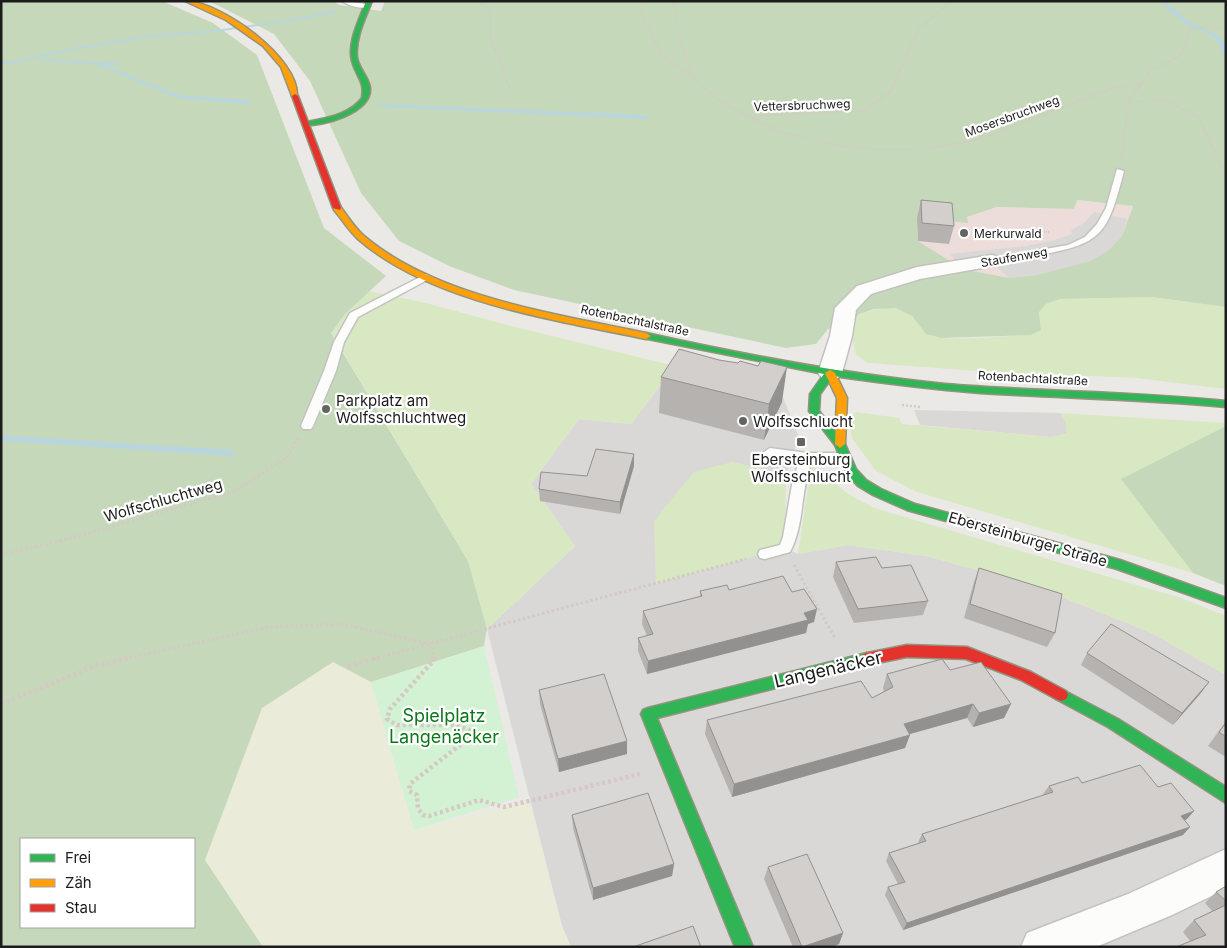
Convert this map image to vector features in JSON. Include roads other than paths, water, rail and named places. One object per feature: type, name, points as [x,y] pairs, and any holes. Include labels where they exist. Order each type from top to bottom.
[{"type":"main road","name":"Rotenbachtalstraße","points":[[187,1],[225,17],[256,36],[277,58],[285,69],[335,203],[350,227],[382,254],[426,277],[476,296],[536,312],[690,346],[830,373],[946,387],[1193,400],[1226,404]]},
{"type":"main road","points":[[305,124],[350,113],[365,98],[366,89],[354,57],[355,46],[368,4]]},
{"type":"main road","name":"Ebersteinburger Straße","points":[[840,444],[842,398],[830,373],[814,394],[814,411],[840,444],[851,471],[862,483],[894,500],[1120,565],[1226,603]]},
{"type":"main road","name":"Langenäcker","points":[[744,947],[648,714],[850,662],[907,651],[967,653],[1026,676],[1112,723],[1226,796]]},
{"type":"street","name":"Staufenweg","points":[[830,373],[841,336],[846,308],[864,290],[916,273],[992,261]]},
{"type":"street","points":[[1040,947],[1101,926],[1193,886],[1226,868]]},
{"type":"lane","points":[[345,1],[350,4],[368,4]]},
{"type":"lane","name":"Staufenweg","points":[[992,261],[1070,247],[1088,239],[1101,225],[1110,208],[1120,171]]},
{"type":"lane","points":[[307,426],[330,372],[339,342],[354,315],[426,277]]},
{"type":"lane","points":[[770,452],[806,457],[845,457]]},
{"type":"lane","points":[[765,554],[785,548],[792,534],[799,472],[806,457]]},
{"type":"waterway","points":[[1162,1],[1186,22],[1217,37],[1223,44],[1226,55]]},
{"type":"waterway","points":[[16,62],[72,49],[149,36],[216,31],[305,18],[336,11]]},
{"type":"waterway","points":[[43,60],[120,64]]},
{"type":"waterway","points":[[1,63],[20,61]]},
{"type":"waterway","points":[[96,63],[177,96],[249,102]]},
{"type":"waterway","points":[[381,105],[646,117]]},
{"type":"waterway","points":[[1,438],[232,453]]},
{"type":"place","name":"Merkurwald","points":[[964,233]]},
{"type":"place","name":"Parkplatz am Wolfsschluchtweg","points":[[326,409]]},
{"type":"place","name":"Wolfsschlucht","points":[[743,421]]},
{"type":"place","name":"Ebersteinburg Wolfsschlucht","points":[[801,442]]},
{"type":"park label","name":"Spielplatz Langenäcker","points":[[444,725]]}]
